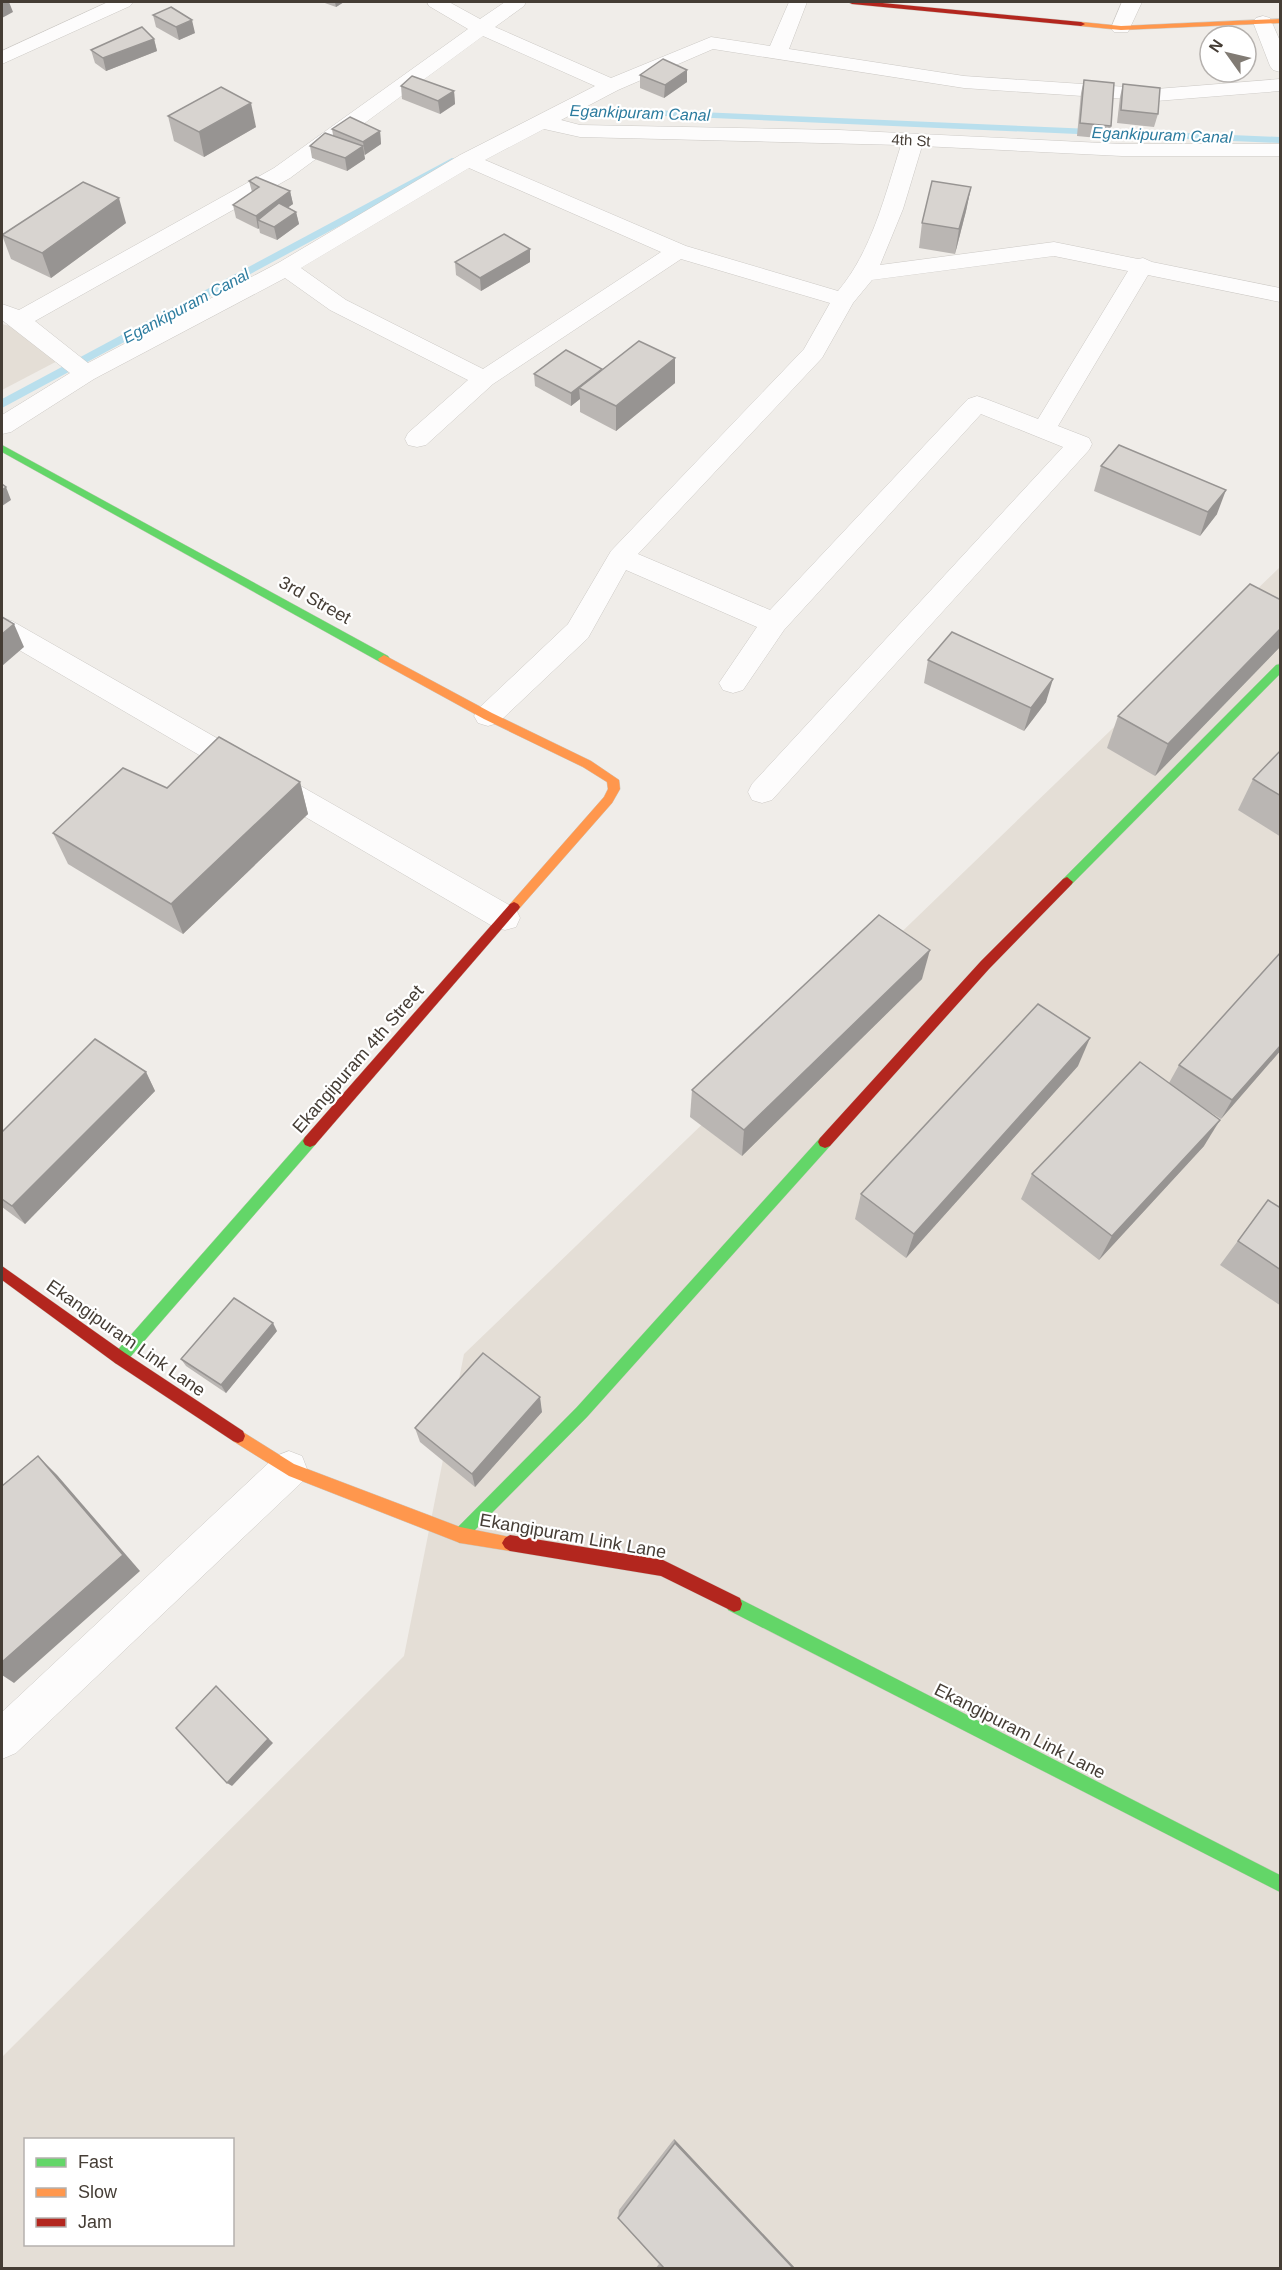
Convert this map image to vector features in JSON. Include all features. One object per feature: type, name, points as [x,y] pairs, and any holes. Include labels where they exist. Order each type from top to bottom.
[{"type":"street","points":[[2,58],[123,2]]},
{"type":"street","points":[[436,2],[481,28],[612,86]]},
{"type":"street","points":[[85,374],[10,316],[282,173],[517,2]]},
{"type":"street","points":[[777,53],[798,2]]},
{"type":"street","points":[[852,2],[1121,28],[1272,22],[1281,66]]},
{"type":"street","points":[[1121,28],[1132,2]]},
{"type":"street","points":[[2,426],[85,374],[286,268],[468,160],[612,86],[711,43],[964,82],[1156,95],[1281,85]]},
{"type":"street","name":"4th St","points":[[548,119],[580,130],[914,140],[1122,150],[1281,150]]},
{"type":"street","points":[[488,716],[578,631],[620,556],[814,354],[843,300],[865,274],[892,209],[914,140]]},
{"type":"street","points":[[468,160],[678,251],[843,300]]},
{"type":"street","points":[[865,274],[1054,249],[1143,265],[1281,295]]},
{"type":"street","points":[[417,439],[484,379],[678,251]]},
{"type":"street","points":[[1043,431],[1143,265]]},
{"type":"street","points":[[286,268],[338,305],[484,379]]},
{"type":"street","points":[[733,683],[774,623],[977,404],[1080,444],[762,792]]},
{"type":"street","name":"3rd Street","points":[[2,448],[488,716],[587,764],[613,780]]},
{"type":"street","points":[[620,556],[774,623]]},
{"type":"street","points":[[2,628],[505,918]]},
{"type":"street","points":[[460,1535],[582,1412],[985,965],[1281,668]]},
{"type":"street","name":"Ekangipuram 4th Street","points":[[120,1359],[608,800],[614,789],[613,780]]},
{"type":"street","name":"Ekangipuram Link Lane","points":[[2,1272],[120,1359],[289,1469],[460,1535],[663,1568],[1281,1884]]},
{"type":"street","points":[[2,1739],[289,1469]]},
{"type":"shaded area","points":[[2,324],[18,328],[65,357],[2,390]]},
{"type":"shaded area","points":[[1280,567],[1280,2268],[2,2268],[2,2057],[404,1656],[464,1354]]},
{"type":"building","points":[[171,7],[192,20],[176,27],[153,15]]},
{"type":"building","points":[[142,27],[154,39],[103,58],[91,50]]},
{"type":"building","points":[[663,59],[687,70],[665,85],[640,75]]},
{"type":"building","points":[[412,76],[454,91],[438,101],[401,86]]},
{"type":"building","points":[[1084,80],[1114,83],[1111,126],[1080,123]]},
{"type":"building","points":[[1123,84],[1160,88],[1158,114],[1121,110]]},
{"type":"building","points":[[221,87],[251,103],[199,132],[168,116]]},
{"type":"building","points":[[350,117],[380,131],[363,142],[332,129]]},
{"type":"building","points":[[325,133],[363,146],[345,158],[310,146]]},
{"type":"building","points":[[256,177],[290,191],[256,216],[233,205],[259,187],[249,181]]},
{"type":"building","points":[[932,181],[971,187],[959,229],[922,223]]},
{"type":"building","points":[[83,182],[119,198],[42,253],[2,235]]},
{"type":"building","points":[[279,203],[296,212],[274,227],[258,220]]},
{"type":"building","points":[[504,234],[530,249],[480,278],[455,262]]},
{"type":"building","points":[[639,341],[675,358],[616,406],[579,388]]},
{"type":"building","points":[[566,350],[602,369],[571,393],[534,374]]},
{"type":"building","points":[[1119,445],[1226,490],[1208,512],[1101,466]]},
{"type":"building","points":[[1250,584],[1281,600],[1281,628],[1168,744],[1118,716]]},
{"type":"building","points":[[2,617],[14,624],[2,634]]},
{"type":"building","points":[[952,632],[1053,679],[1031,708],[928,660]]},
{"type":"building","points":[[219,737],[300,782],[171,904],[53,833],[123,768],[167,788]]},
{"type":"building","points":[[1281,750],[1281,796],[1253,779]]},
{"type":"building","points":[[879,915],[930,950],[744,1130],[692,1090]]},
{"type":"building","points":[[1281,952],[1281,1045],[1232,1100],[1179,1065]]},
{"type":"building","points":[[1038,1004],[1090,1038],[914,1234],[861,1194]]},
{"type":"building","points":[[95,1039],[146,1072],[12,1206],[2,1199],[2,1132]]},
{"type":"building","points":[[1140,1062],[1220,1120],[1112,1236],[1032,1174]]},
{"type":"building","points":[[1268,1200],[1279,1207],[1281,1204],[1281,1270],[1238,1241]]},
{"type":"building","points":[[234,1298],[273,1323],[221,1385],[181,1359]]},
{"type":"building","points":[[483,1353],[540,1397],[472,1474],[415,1428]]},
{"type":"building","points":[[38,1456],[123,1555],[2,1662],[2,1486]]},
{"type":"building","points":[[216,1686],[268,1739],[227,1783],[176,1728]]},
{"type":"building","points":[[675,2143],[793,2268],[664,2268],[618,2218]]},
{"type":"waterway","name":"Egankipuram Canal","points":[[558,109],[1280,140]]},
{"type":"waterway","name":"Egankipuram Canal","points":[[2,404],[452,161]]},
{"type":"traffic: fast","points":[[2,448],[384,659]]},
{"type":"traffic: fast","points":[[1067,882],[1280,668]]},
{"type":"traffic: fast","points":[[120,1358],[310,1141]]},
{"type":"traffic: fast","points":[[460,1535],[582,1412],[825,1142]]},
{"type":"traffic: fast","points":[[734,1604],[1280,1884]]},
{"type":"traffic: slow","points":[[1081,24],[1121,28],[1280,21]]},
{"type":"traffic: slow","points":[[384,659],[488,716],[587,764],[613,780],[614,789],[608,800],[514,907]]},
{"type":"traffic: slow","points":[[238,1436],[289,1469],[460,1535],[510,1543]]},
{"type":"traffic: jam","points":[[852,2],[1081,24]]},
{"type":"traffic: jam","points":[[825,1142],[985,965],[1067,882]]},
{"type":"traffic: jam","points":[[310,1141],[514,907]]},
{"type":"traffic: jam","points":[[2,1272],[120,1358],[238,1436]]},
{"type":"traffic: jam","points":[[510,1543],[663,1568],[734,1604]]}]
